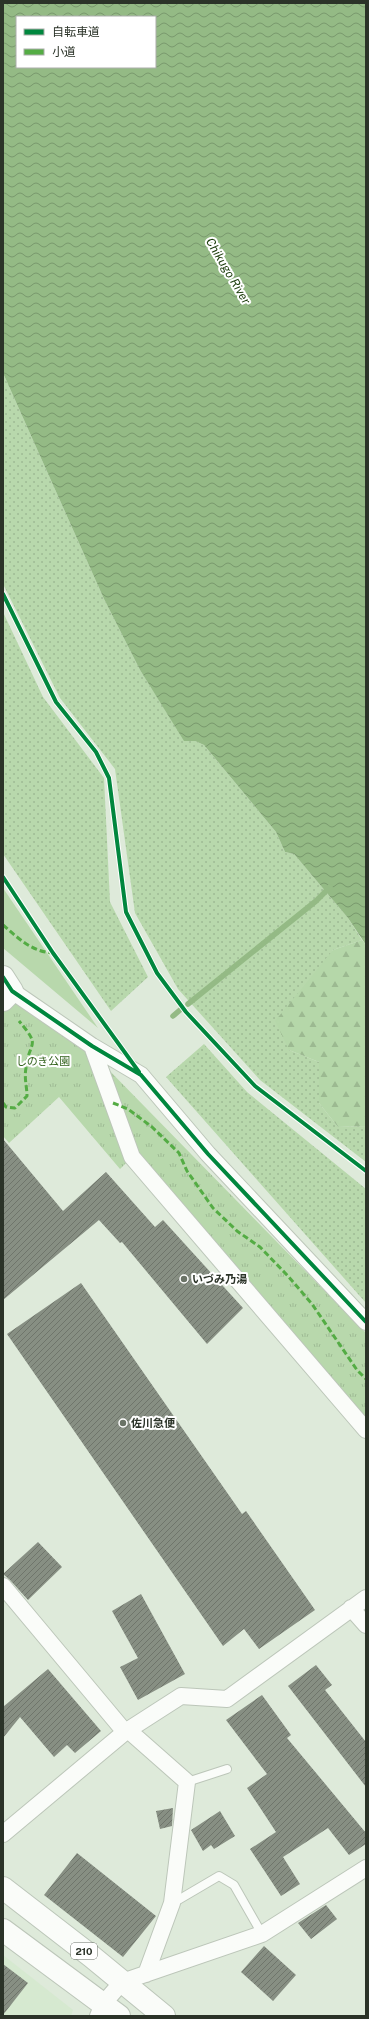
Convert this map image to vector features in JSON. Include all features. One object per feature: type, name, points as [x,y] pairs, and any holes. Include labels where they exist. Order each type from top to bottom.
[{"type":"highway","name":"210","points":[[3,1888],[91,1956],[164,2016]]},
{"type":"highway","points":[[3,1930],[106,2012]]},
{"type":"street","points":[[6,989],[92,1046],[141,1075],[208,1154],[366,1322]]},
{"type":"street","points":[[92,1046],[132,1157],[366,1430]]},
{"type":"street","points":[[3,1586],[126,1731],[187,1782],[172,1903],[146,1974]]},
{"type":"street","points":[[3,1834],[126,1731],[181,1696],[227,1699],[366,1598]]},
{"type":"street","points":[[351,1608],[366,1625]]},
{"type":"street","points":[[106,2012],[122,1982],[262,1934],[366,1868]]},
{"type":"lane","points":[[187,1782],[227,1769]]},
{"type":"lane","points":[[172,1903],[219,1876],[234,1885],[262,1934]]},
{"type":"shaded area","points":[[3,1955],[73,2010],[71,2016],[3,2016]]},
{"type":"green space","points":[[3,373],[104,599],[140,670],[184,740],[195,741],[204,745],[276,832],[285,852],[294,854],[348,918],[362,940],[333,950],[289,1050],[319,1062],[319,1103],[338,1127],[366,1126],[366,1162],[260,1080],[178,989],[135,913],[115,769],[60,698],[3,584]]},
{"type":"green space","points":[[3,612],[43,697],[104,778],[110,902],[148,977],[111,1011],[3,854]]},
{"type":"green space","points":[[3,888],[98,1028],[3,948]]},
{"type":"green space","points":[[362,940],[366,945],[366,1126],[338,1127],[319,1103],[319,1062],[289,1050],[275,1021],[333,950]]},
{"type":"green space","name":"しのき公園","points":[[12,991],[92,1046],[132,1157],[120,1169],[59,1097],[9,1143],[3,1136],[3,1000]]},
{"type":"green space","points":[[204,1044],[247,1092],[366,1189],[366,1303],[166,1077]]},
{"type":"green space","points":[[103,1064],[366,1333],[366,1422],[163,1184],[137,1150]]},
{"type":"water","name":"Chikugo River","points":[[3,3],[366,3],[366,945],[348,918],[294,854],[285,852],[276,832],[204,745],[195,741],[184,741],[140,670],[104,599],[3,373]]},
{"type":"building","points":[[3,1139],[63,1211],[106,1172],[155,1227],[163,1220],[243,1308],[207,1344],[122,1242],[120,1243],[99,1220],[3,1300]]},
{"type":"building","name":"佐川急便","points":[[81,1283],[242,1514],[246,1511],[315,1610],[259,1649],[244,1629],[223,1646],[7,1334]]},
{"type":"building","points":[[38,1542],[62,1567],[28,1600],[3,1574]]},
{"type":"building","points":[[141,1594],[185,1674],[138,1700],[120,1667],[138,1658],[112,1611]]},
{"type":"building","points":[[316,1665],[332,1685],[325,1690],[366,1742],[366,1787],[288,1686]]},
{"type":"building","points":[[48,1669],[101,1731],[75,1753],[67,1745],[54,1757],[20,1717],[3,1738],[3,1707]]},
{"type":"building","points":[[262,1695],[291,1735],[287,1738],[366,1833],[366,1844],[349,1855],[328,1828],[283,1857],[300,1884],[281,1896],[250,1849],[276,1832],[247,1788],[267,1774],[226,1720]]},
{"type":"building","points":[[173,1808],[172,1826],[160,1829],[156,1811]]},
{"type":"building","points":[[220,1811],[235,1836],[214,1849],[211,1845],[203,1851],[191,1830]]},
{"type":"building","points":[[77,1853],[156,1916],[123,1957],[44,1895]]},
{"type":"building","points":[[326,1905],[337,1919],[311,1939],[298,1923]]},
{"type":"building","points":[[264,1946],[296,1975],[273,2001],[241,1972]]},
{"type":"building","points":[[3,1964],[28,1983],[3,2015]]},
{"type":"waterway","points":[[188,1004],[316,901],[330,887]]},
{"type":"waterway","points":[[173,1016],[180,1010]]},
{"type":"marked path","points":[[3,925],[26,944],[38,950],[53,953]]},
{"type":"marked path","points":[[3,1103],[6,1107],[15,1108],[27,1096],[25,1072],[32,1040],[19,1021]]},
{"type":"marked path","points":[[113,1103],[128,1109],[152,1127],[179,1153],[187,1171],[213,1208],[237,1231],[260,1247],[288,1276],[312,1304],[357,1370],[366,1379]]},
{"type":"cycle path","points":[[3,594],[56,702],[96,752],[109,778],[126,912],[157,973],[186,1012],[255,1086],[366,1171]]},
{"type":"cycle path","points":[[3,877],[53,953],[139,1072]]},
{"type":"cycle path","points":[[3,977],[12,991],[92,1046],[141,1075],[208,1154],[366,1322]]},
{"type":"place","name":"いづみ乃湯","points":[[184,1279]]},
{"type":"place","name":"佐川急便","points":[[123,1423]]}]
